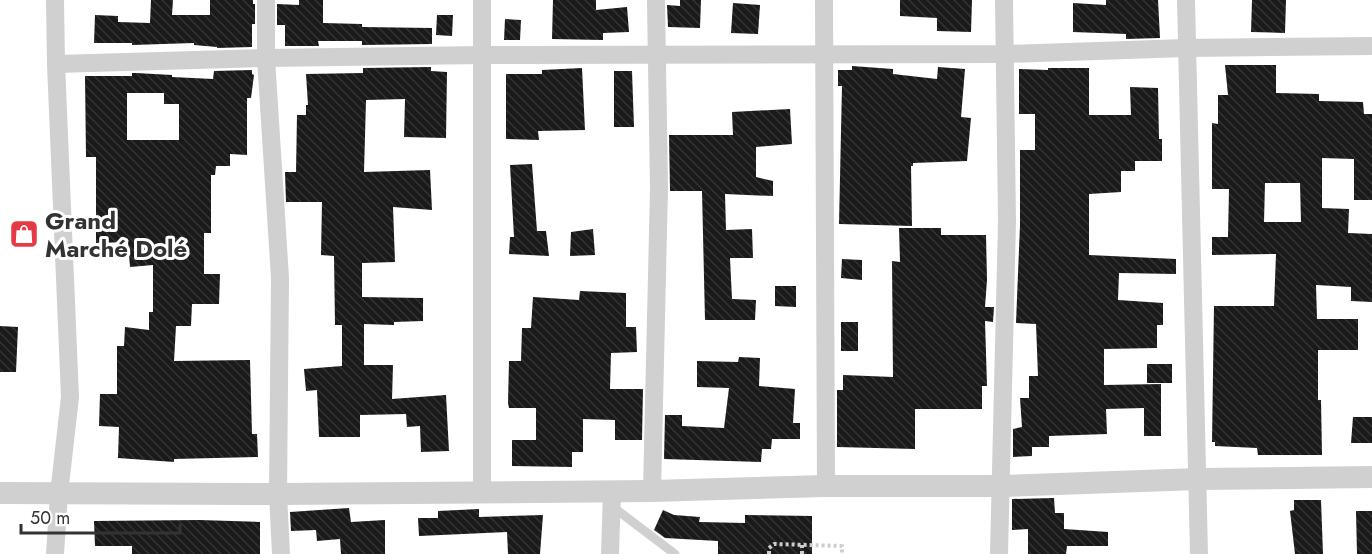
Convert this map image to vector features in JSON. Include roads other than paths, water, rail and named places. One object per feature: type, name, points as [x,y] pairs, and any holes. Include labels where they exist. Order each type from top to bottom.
[{"type":"street","points":[[55,0],[70,398],[59,494],[56,554]]},
{"type":"street","points":[[266,0],[266,58],[280,278],[278,494],[281,554]]},
{"type":"street","points":[[482,0],[482,491]]},
{"type":"street","points":[[652,491],[659,188],[656,0]]},
{"type":"street","points":[[824,0],[826,486]]},
{"type":"street","points":[[999,554],[1007,221],[1004,0]]},
{"type":"street","points":[[1186,0],[1199,554]]},
{"type":"street","points":[[56,64],[483,55],[1005,54],[1186,48],[1372,46]]},
{"type":"street","points":[[0,494],[482,491],[613,499],[652,491],[1372,477]]},
{"type":"street","points":[[610,554],[613,499]]},
{"type":"lane","points":[[613,499],[661,549],[675,554]]},
{"type":"place","name":"Grand Marché Dolé","points":[[24,234]]}]
